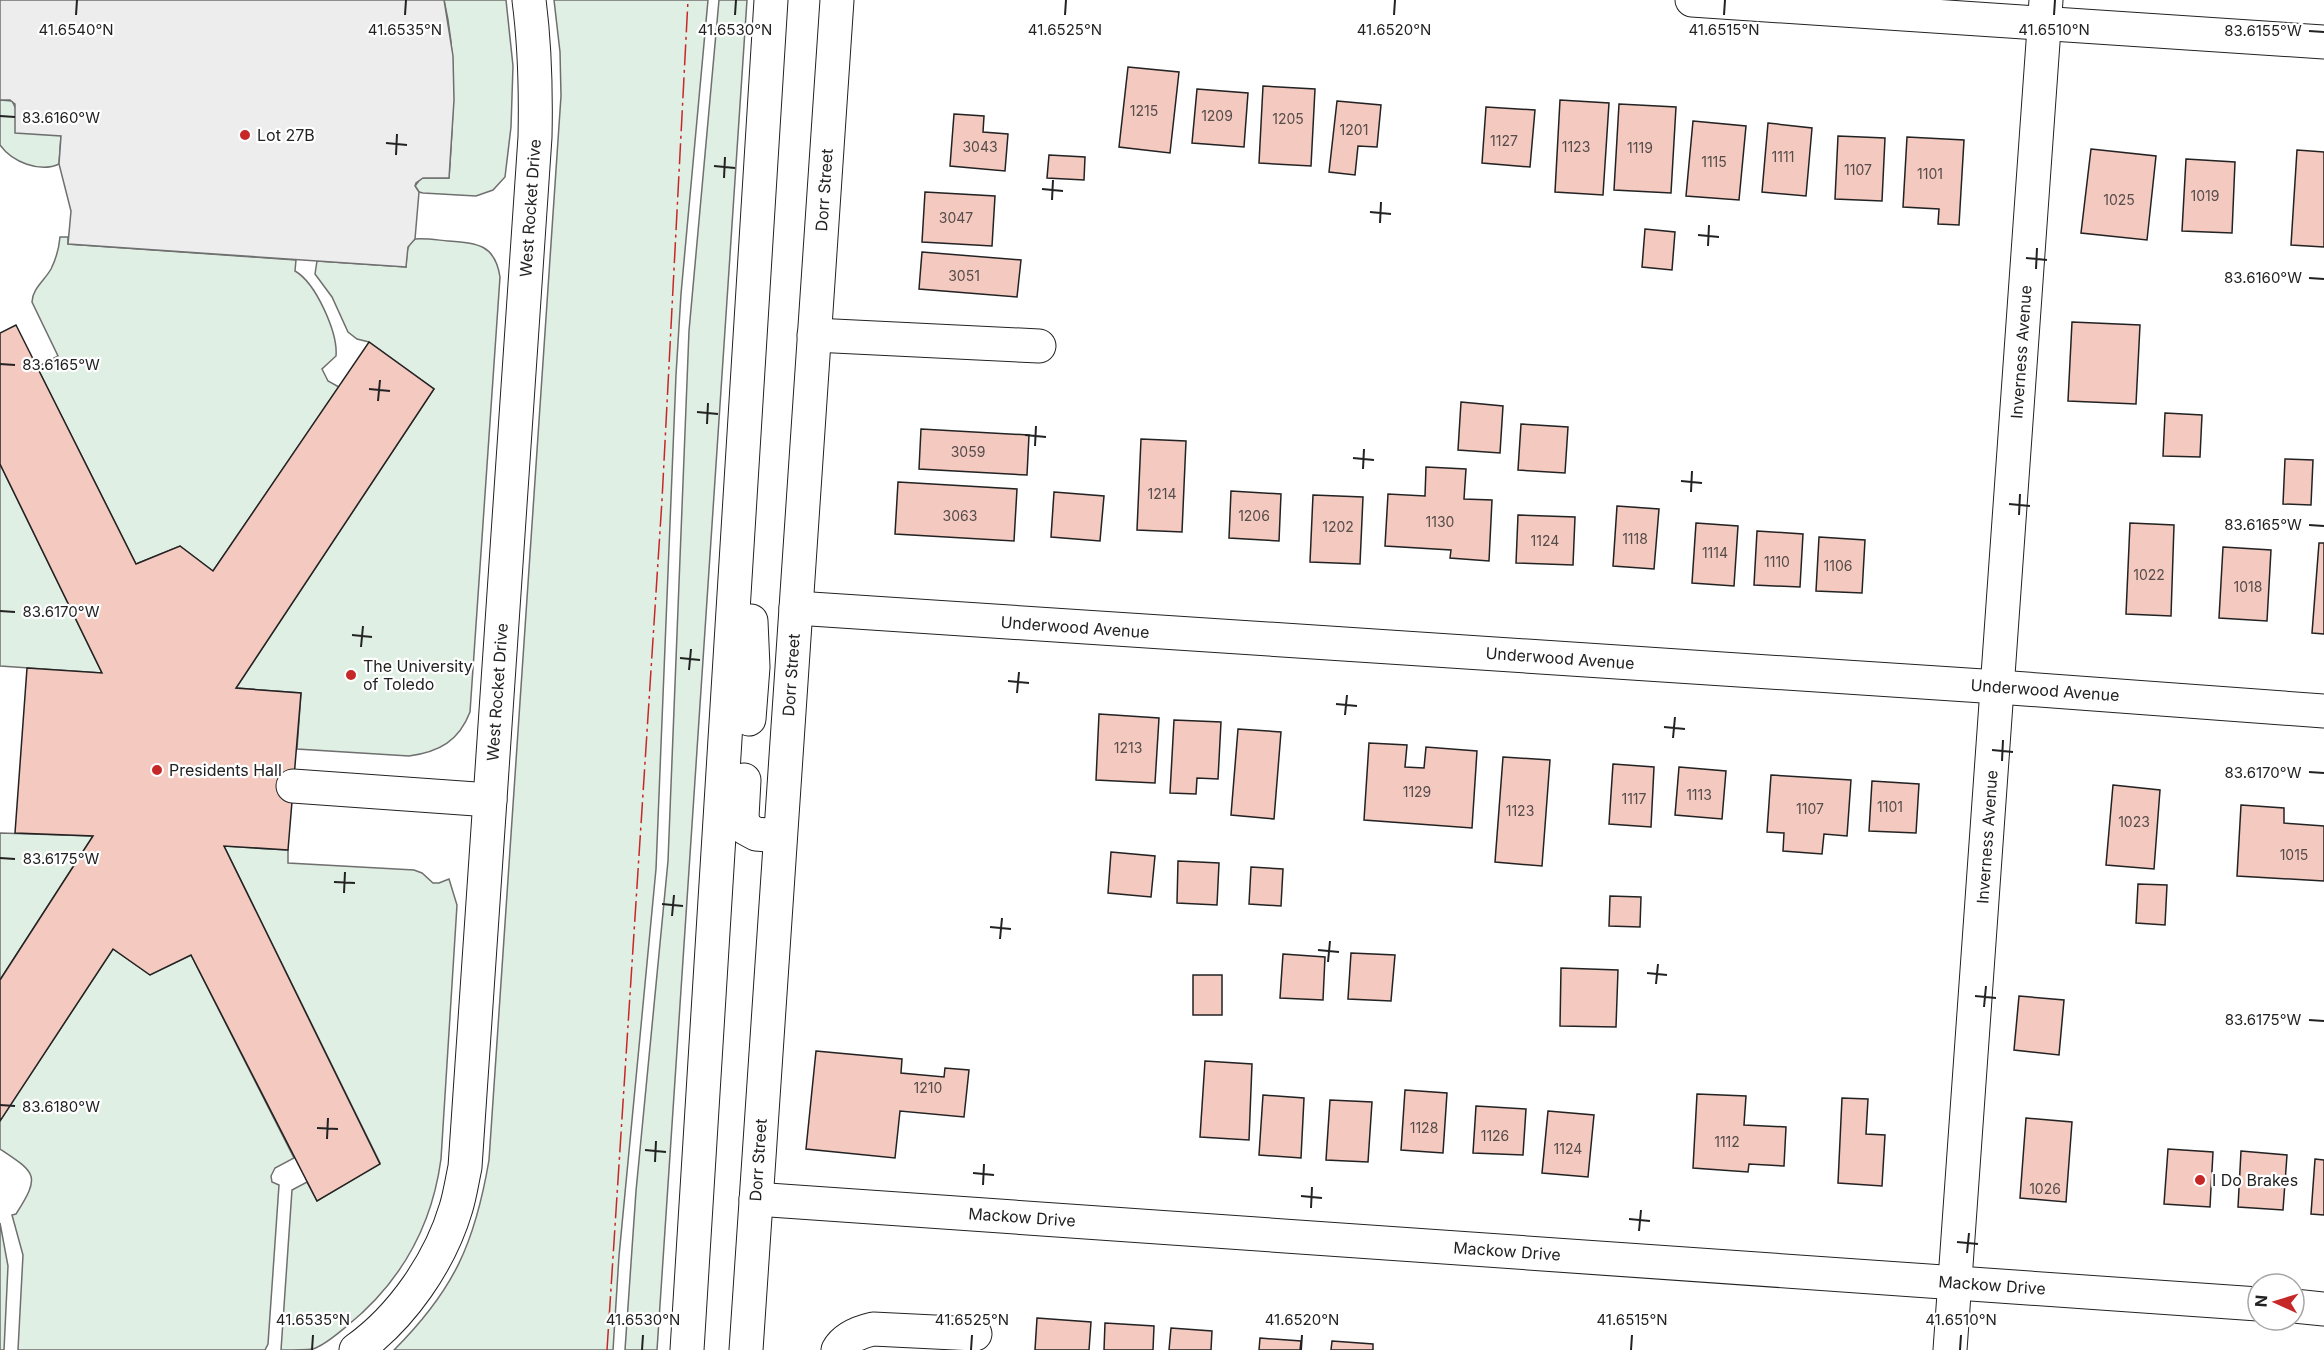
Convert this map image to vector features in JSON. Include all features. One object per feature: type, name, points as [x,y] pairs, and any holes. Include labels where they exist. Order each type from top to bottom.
[{"type":"street","name":"West Rocket Drive","points":[[356,1350],[389,1320],[417,1287],[439,1250],[456,1208],[465,1167],[535,137],[534,39],[528,0]]},
{"type":"street","points":[[687,1350],[771,0]]},
{"type":"street","name":"Dorr Street","points":[[746,1350],[837,0]]},
{"type":"street","points":[[1692,0],[2045,12],[2324,42]]},
{"type":"street","name":"Inverness Avenue","points":[[1950,1350],[2045,12]]},
{"type":"street","points":[[814,334],[1039,346]]},
{"type":"street","points":[[743,445],[753,668],[742,817],[746,828],[756,834],[780,836]]},
{"type":"street","name":"Underwood Avenue","points":[[796,608],[1998,687],[2324,711]]},
{"type":"street","points":[[293,786],[490,800]]},
{"type":"street","name":"Mackow Drive","points":[[756,1199],[2246,1303]]},
{"type":"street","points":[[2306,1307],[2324,1309]]},
{"type":"street","points":[[838,1350],[858,1332],[873,1329],[975,1334]]},
{"type":"green space","points":[[444,0],[506,0],[513,66],[511,127],[505,177],[493,190],[476,196],[423,193],[419,192],[415,186],[421,178],[449,178],[453,66]]},
{"type":"green space","points":[[554,0],[708,0],[681,294],[676,375],[656,869],[619,1256],[613,1350],[394,1350],[432,1307],[459,1264],[477,1216],[489,1160],[561,96],[560,52]]},
{"type":"green space","points":[[719,0],[747,0],[657,1350],[625,1350],[636,1191],[668,861],[689,331]]},
{"type":"green space","points":[[0,100],[12,101],[16,109],[61,136],[59,164],[35,166],[19,161],[5,151],[0,145]]},
{"type":"green space","points":[[60,237],[68,237],[68,244],[296,260],[295,271],[311,286],[324,309],[336,346],[336,356],[322,369],[328,381],[339,387],[213,571],[180,546],[136,564],[37,367],[58,356],[32,302],[36,289],[53,265]]},
{"type":"green space","points":[[415,239],[468,243],[483,247],[494,258],[500,277],[470,712],[454,738],[430,752],[409,756],[297,749],[301,693],[236,688],[434,389],[369,342],[357,339],[348,332],[332,297],[315,274],[317,261],[406,267],[408,248]]},
{"type":"green space","points":[[0,464],[102,673],[0,666]]},
{"type":"green space","points":[[0,833],[93,836],[0,980]]},
{"type":"green space","points":[[224,846],[288,850],[288,863],[414,870],[422,873],[433,883],[449,879],[457,905],[441,1159],[430,1207],[410,1252],[383,1291],[347,1326],[313,1349],[281,1350],[292,1190],[307,1182],[317,1201],[380,1163]]},
{"type":"green space","points":[[113,949],[150,975],[191,955],[294,1158],[275,1168],[271,1176],[272,1182],[279,1185],[268,1344],[265,1350],[18,1350],[23,1255],[12,1215],[16,1214],[29,1191],[31,1176],[21,1164],[0,1149],[0,1121]]},
{"type":"green space","points":[[0,1223],[8,1266],[4,1350],[0,1350]]},
{"type":"shaded area","name":"Lot 27B","points":[[0,0],[444,0],[453,56],[454,100],[449,178],[423,178],[416,183],[415,186],[419,192],[415,239],[408,247],[406,267],[68,244],[71,211],[59,164],[61,136],[15,133],[15,104],[10,100],[0,100]]},
{"type":"building","points":[[1128,67],[1179,72],[1170,153],[1119,147]]},
{"type":"building","points":[[1263,86],[1315,89],[1311,166],[1259,163]]},
{"type":"building","points":[[1197,89],[1248,93],[1244,147],[1192,143]]},
{"type":"building","points":[[1560,100],[1609,103],[1603,195],[1555,192]]},
{"type":"building","points":[[1337,101],[1381,105],[1377,147],[1358,146],[1355,175],[1329,172]]},
{"type":"building","points":[[1619,104],[1676,107],[1671,193],[1614,190]]},
{"type":"building","points":[[1486,107],[1535,110],[1530,167],[1482,163]]},
{"type":"building","points":[[954,114],[984,116],[983,132],[1008,134],[1005,171],[950,166]]},
{"type":"building","points":[[1693,121],[1746,126],[1739,200],[1686,196]]},
{"type":"building","points":[[1768,123],[1812,128],[1806,196],[1762,192]]},
{"type":"building","points":[[1838,136],[1885,138],[1882,201],[1835,199]]},
{"type":"building","points":[[1907,137],[1964,140],[1959,225],[1938,224],[1939,209],[1903,207]]},
{"type":"building","points":[[2091,149],[2156,156],[2147,240],[2081,233]]},
{"type":"building","points":[[2297,150],[2324,152],[2324,247],[2291,245]]},
{"type":"building","points":[[1049,155],[1085,157],[1084,180],[1047,178]]},
{"type":"building","points":[[2186,159],[2235,162],[2232,233],[2182,231]]},
{"type":"building","points":[[925,192],[995,196],[992,246],[922,242]]},
{"type":"building","points":[[1645,229],[1675,232],[1672,270],[1642,267]]},
{"type":"building","points":[[922,252],[1021,260],[1017,297],[919,289]]},
{"type":"building","points":[[2072,322],[2140,325],[2136,404],[2068,401]]},
{"type":"building","name":"Presidents Hall","points":[[16,325],[136,564],[180,546],[213,571],[369,342],[434,389],[236,688],[301,693],[288,850],[224,846],[380,1164],[317,1201],[191,955],[150,975],[113,949],[0,1121],[0,980],[93,836],[15,833],[27,668],[102,673],[0,464],[0,333]]},
{"type":"building","points":[[1461,402],[1503,406],[1500,453],[1458,450]]},
{"type":"building","points":[[2165,413],[2202,415],[2200,457],[2163,456]]},
{"type":"building","points":[[1521,424],[1568,427],[1565,473],[1518,470]]},
{"type":"building","points":[[921,429],[1029,435],[1027,475],[919,469]]},
{"type":"building","points":[[1141,439],[1186,441],[1182,532],[1137,530]]},
{"type":"building","points":[[2285,459],[2313,460],[2311,505],[2283,504]]},
{"type":"building","points":[[1426,467],[1466,469],[1464,499],[1492,500],[1489,561],[1450,558],[1451,550],[1385,546],[1388,494],[1425,496]]},
{"type":"building","points":[[898,482],[1017,489],[1014,541],[895,534]]},
{"type":"building","points":[[1231,491],[1281,494],[1279,541],[1229,538]]},
{"type":"building","points":[[1054,492],[1104,496],[1100,541],[1051,537]]},
{"type":"building","points":[[1313,495],[1363,497],[1360,564],[1310,562]]},
{"type":"building","points":[[1617,506],[1659,509],[1654,569],[1613,566]]},
{"type":"building","points":[[1518,515],[1575,517],[1573,565],[1516,563]]},
{"type":"building","points":[[1696,523],[1738,526],[1734,586],[1692,583]]},
{"type":"building","points":[[2130,523],[2174,525],[2171,616],[2126,614]]},
{"type":"building","points":[[1757,531],[1803,534],[1800,587],[1754,585]]},
{"type":"building","points":[[1819,537],[1865,540],[1862,593],[1816,591]]},
{"type":"building","points":[[2319,543],[2324,543],[2324,634],[2312,633]]},
{"type":"building","points":[[2223,547],[2271,550],[2267,621],[2219,618]]},
{"type":"building","points":[[1099,714],[1159,718],[1155,783],[1096,780]]},
{"type":"building","points":[[1174,720],[1221,722],[1218,779],[1197,778],[1196,794],[1170,793]]},
{"type":"building","points":[[1238,729],[1281,732],[1274,819],[1231,815]]},
{"type":"building","points":[[1369,743],[1407,745],[1405,767],[1424,768],[1426,747],[1477,751],[1472,828],[1364,820]]},
{"type":"building","points":[[1503,757],[1550,760],[1542,866],[1495,862]]},
{"type":"building","points":[[1613,764],[1654,767],[1651,827],[1609,824]]},
{"type":"building","points":[[1679,767],[1726,771],[1722,819],[1675,815]]},
{"type":"building","points":[[1771,775],[1851,780],[1847,836],[1824,834],[1822,854],[1783,851],[1784,833],[1767,832]]},
{"type":"building","points":[[1872,781],[1919,784],[1916,833],[1869,831]]},
{"type":"building","points":[[2113,785],[2160,790],[2154,869],[2106,865]]},
{"type":"building","points":[[2241,805],[2284,808],[2284,823],[2324,826],[2324,881],[2237,876]]},
{"type":"building","points":[[1111,852],[1155,856],[1151,897],[1108,893]]},
{"type":"building","points":[[1178,861],[1219,863],[1217,905],[1177,903]]},
{"type":"building","points":[[1251,867],[1283,869],[1281,906],[1249,904]]},
{"type":"building","points":[[2138,884],[2167,885],[2165,925],[2136,923]]},
{"type":"building","points":[[1610,896],[1641,897],[1640,927],[1609,926]]},
{"type":"building","points":[[1351,953],[1395,955],[1391,1001],[1348,999]]},
{"type":"building","points":[[1283,954],[1325,957],[1323,1000],[1280,998]]},
{"type":"building","points":[[1561,968],[1618,970],[1616,1027],[1560,1026]]},
{"type":"building","points":[[1193,975],[1222,975],[1222,1015],[1193,1015]]},
{"type":"building","points":[[2019,996],[2064,1000],[2059,1055],[2014,1050]]},
{"type":"building","points":[[816,1051],[902,1059],[901,1073],[944,1077],[945,1068],[969,1070],[964,1117],[900,1111],[895,1158],[806,1149]]},
{"type":"building","points":[[1205,1061],[1252,1064],[1249,1140],[1200,1137]]},
{"type":"building","points":[[1405,1090],[1447,1093],[1443,1153],[1401,1150]]},
{"type":"building","points":[[1697,1094],[1746,1096],[1744,1125],[1786,1127],[1784,1166],[1749,1164],[1748,1172],[1693,1168]]},
{"type":"building","points":[[1263,1095],[1304,1098],[1301,1158],[1259,1155]]},
{"type":"building","points":[[1842,1098],[1868,1099],[1866,1134],[1885,1135],[1882,1186],[1838,1183]]},
{"type":"building","points":[[1330,1100],[1372,1102],[1368,1162],[1326,1160]]},
{"type":"building","points":[[1476,1106],[1526,1109],[1523,1155],[1473,1153]]},
{"type":"building","points":[[1548,1111],[1594,1115],[1588,1177],[1542,1173]]},
{"type":"building","points":[[2026,1118],[2072,1122],[2066,1202],[2020,1198]]},
{"type":"building","points":[[2168,1149],[2213,1152],[2210,1207],[2164,1204]]},
{"type":"building","points":[[2241,1151],[2287,1155],[2283,1210],[2238,1207]]},
{"type":"building","points":[[2315,1159],[2324,1160],[2324,1215],[2311,1214]]},
{"type":"building","points":[[1037,1318],[1091,1322],[1089,1350],[1035,1350]]},
{"type":"building","points":[[1105,1323],[1154,1326],[1153,1350],[1104,1350]]},
{"type":"building","points":[[1171,1328],[1212,1331],[1211,1350],[1169,1350]]},
{"type":"building","points":[[1260,1338],[1301,1341],[1300,1350],[1259,1350]]},
{"type":"building","points":[[1332,1341],[1373,1344],[1373,1350],[1331,1350]]},
{"type":"power","points":[[607,1350],[662,500],[688,0]]},
{"type":"place","name":"Lot 27B","points":[[245,135]]},
{"type":"place","name":"The University of Toledo","points":[[351,675]]},
{"type":"place","name":"Presidents Hall","points":[[157,770]]},
{"type":"place","name":"I Do Brakes","points":[[2200,1180]]}]
